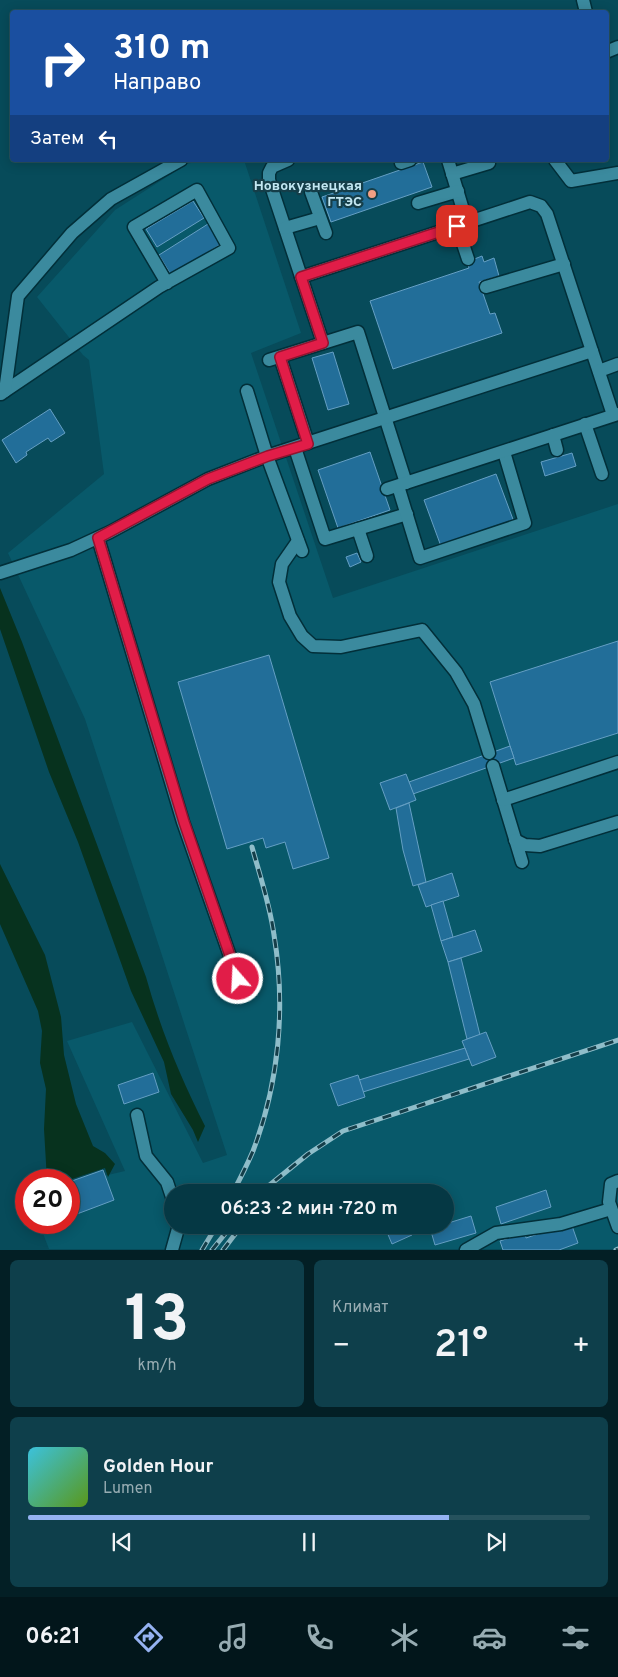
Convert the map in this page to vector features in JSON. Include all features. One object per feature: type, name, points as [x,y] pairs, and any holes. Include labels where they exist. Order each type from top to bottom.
[{"type":"street","points":[[2,393],[18,296],[72,233],[111,199],[177,162]]},
{"type":"street","points":[[283,162],[272,167],[269,180],[323,343]]},
{"type":"street","points":[[449,162],[458,191],[468,259]]},
{"type":"street","points":[[557,162],[571,181],[618,173]]},
{"type":"street","points":[[452,174],[489,163]]},
{"type":"street","points":[[2,393],[167,282],[229,248],[197,190],[134,227],[167,282]]},
{"type":"street","points":[[418,203],[458,191]]},
{"type":"street","points":[[311,192],[326,233]]},
{"type":"street","points":[[301,277],[530,202],[541,206],[547,214],[592,351],[616,414],[397,486]]},
{"type":"street","points":[[285,228],[320,218]]},
{"type":"street","points":[[486,287],[564,264]]},
{"type":"street","points":[[308,444],[275,359],[358,332],[385,418],[397,486],[420,558],[525,523],[504,452]]},
{"type":"street","points":[[5,572],[71,550],[98,538],[208,479],[268,456],[592,351]]},
{"type":"street","points":[[599,371],[618,364]]},
{"type":"street","points":[[248,391],[268,456],[300,546],[282,564],[279,582],[290,616],[302,636],[313,646],[341,647],[422,630],[456,672],[474,704],[522,862]]},
{"type":"street","points":[[585,424],[602,474]]},
{"type":"street","points":[[553,435],[557,450]]},
{"type":"street","points":[[295,448],[325,540],[407,514]]},
{"type":"street","points":[[358,529],[367,556]]},
{"type":"street","points":[[98,538],[184,822],[238,979]]},
{"type":"street","points":[[503,800],[618,762]]},
{"type":"street","points":[[515,840],[525,845],[540,846],[618,822]]},
{"type":"street","points":[[137,1115],[146,1156],[168,1184]]},
{"type":"street","points":[[618,1181],[611,1184],[609,1202],[618,1227]]},
{"type":"street","points":[[466,1250],[496,1233],[561,1224],[611,1209]]},
{"type":"street","points":[[172,1250],[176,1234]]},
{"type":"shaded area","points":[[194,162],[245,162],[301,333],[251,353],[333,598],[618,504],[618,1249],[49,1249],[43,1234],[80,1234],[80,1181],[125,1171],[67,1041],[132,1022],[203,1163],[227,1155],[85,719],[8,553],[104,474],[89,360],[37,297],[115,210],[187,164]]},
{"type":"shaded area","points":[[0,588],[22,642],[146,977],[164,1034],[179,1072],[205,1126],[198,1142],[193,1130],[171,1094],[164,1062],[131,991],[78,842],[49,772],[0,629]]},
{"type":"shaded area","points":[[0,864],[45,955],[61,1017],[64,1055],[76,1104],[93,1146],[105,1153],[115,1164],[108,1177],[105,1168],[80,1176],[80,1169],[46,1169],[44,1129],[46,1089],[40,1063],[42,1031],[38,1011],[0,924]]},
{"type":"building","name":"Новокузнецкая ГТЭС","points":[[423,162],[432,187],[331,222],[322,197]]},
{"type":"building","points":[[193,201],[204,218],[157,247],[146,229]]},
{"type":"building","points":[[208,224],[221,244],[171,275],[159,255]]},
{"type":"building","points":[[482,256],[484,262],[494,258],[499,276],[479,282],[490,314],[495,313],[502,333],[393,369],[370,301],[469,268],[467,262]]},
{"type":"building","points":[[333,352],[349,404],[328,410],[312,358]]},
{"type":"building","points":[[50,409],[65,433],[51,442],[48,438],[26,452],[27,455],[16,463],[2,440]]},
{"type":"building","points":[[370,452],[390,510],[338,528],[318,470]]},
{"type":"building","points":[[572,453],[576,466],[545,476],[541,462]]},
{"type":"building","points":[[496,474],[514,522],[442,549],[424,500]]},
{"type":"building","points":[[357,553],[361,562],[350,567],[346,557]]},
{"type":"building","points":[[618,641],[618,733],[516,765],[490,682]]},
{"type":"building","points":[[269,655],[329,858],[293,869],[285,842],[266,848],[263,838],[227,849],[178,682]]},
{"type":"building","points":[[510,746],[514,758],[413,794],[409,782]]},
{"type":"building","points":[[406,774],[416,800],[390,810],[380,783]]},
{"type":"building","points":[[409,803],[426,882],[413,886],[403,850],[396,808]]},
{"type":"building","points":[[452,873],[459,896],[426,907],[418,885]]},
{"type":"building","points":[[443,901],[453,937],[441,941],[431,905]]},
{"type":"building","points":[[475,930],[482,951],[448,962],[441,941]]},
{"type":"building","points":[[461,958],[480,1035],[467,1039],[448,962]]},
{"type":"building","points":[[486,1032],[496,1057],[472,1066],[462,1041]]},
{"type":"building","points":[[465,1048],[469,1059],[363,1092],[359,1080]]},
{"type":"building","points":[[153,1073],[159,1092],[124,1104],[118,1085]]},
{"type":"building","points":[[358,1075],[365,1097],[338,1106],[330,1084]]},
{"type":"building","points":[[103,1170],[114,1200],[80,1213],[80,1178]]},
{"type":"building","points":[[546,1190],[551,1207],[501,1224],[496,1207]]},
{"type":"building","points":[[471,1216],[476,1233],[435,1245],[432,1234],[454,1234],[454,1221]]},
{"type":"building","points":[[571,1223],[578,1243],[559,1250],[503,1250],[500,1241],[525,1233],[526,1238]]},
{"type":"building","points":[[388,1234],[412,1234],[412,1235],[392,1244]]},
{"type":"railway","points":[[237,1184],[253,1151],[262,1125],[269,1099],[278,1044],[278,962],[272,924],[252,847]]},
{"type":"railway","points":[[271,1184],[308,1154],[343,1131],[618,1040]]},
{"type":"railway","points":[[202,1250],[212,1234]]},
{"type":"railway","points":[[212,1250],[225,1234]]},
{"type":"railway","points":[[223,1250],[235,1234]]},
{"type":"place","name":"Новокузнецкая ГТЭС","points":[[372,194]]},
{"type":"route","points":[[238,979],[184,822],[98,538],[208,479],[268,456],[308,444],[280,357],[323,343],[301,277],[457,226]]}]
